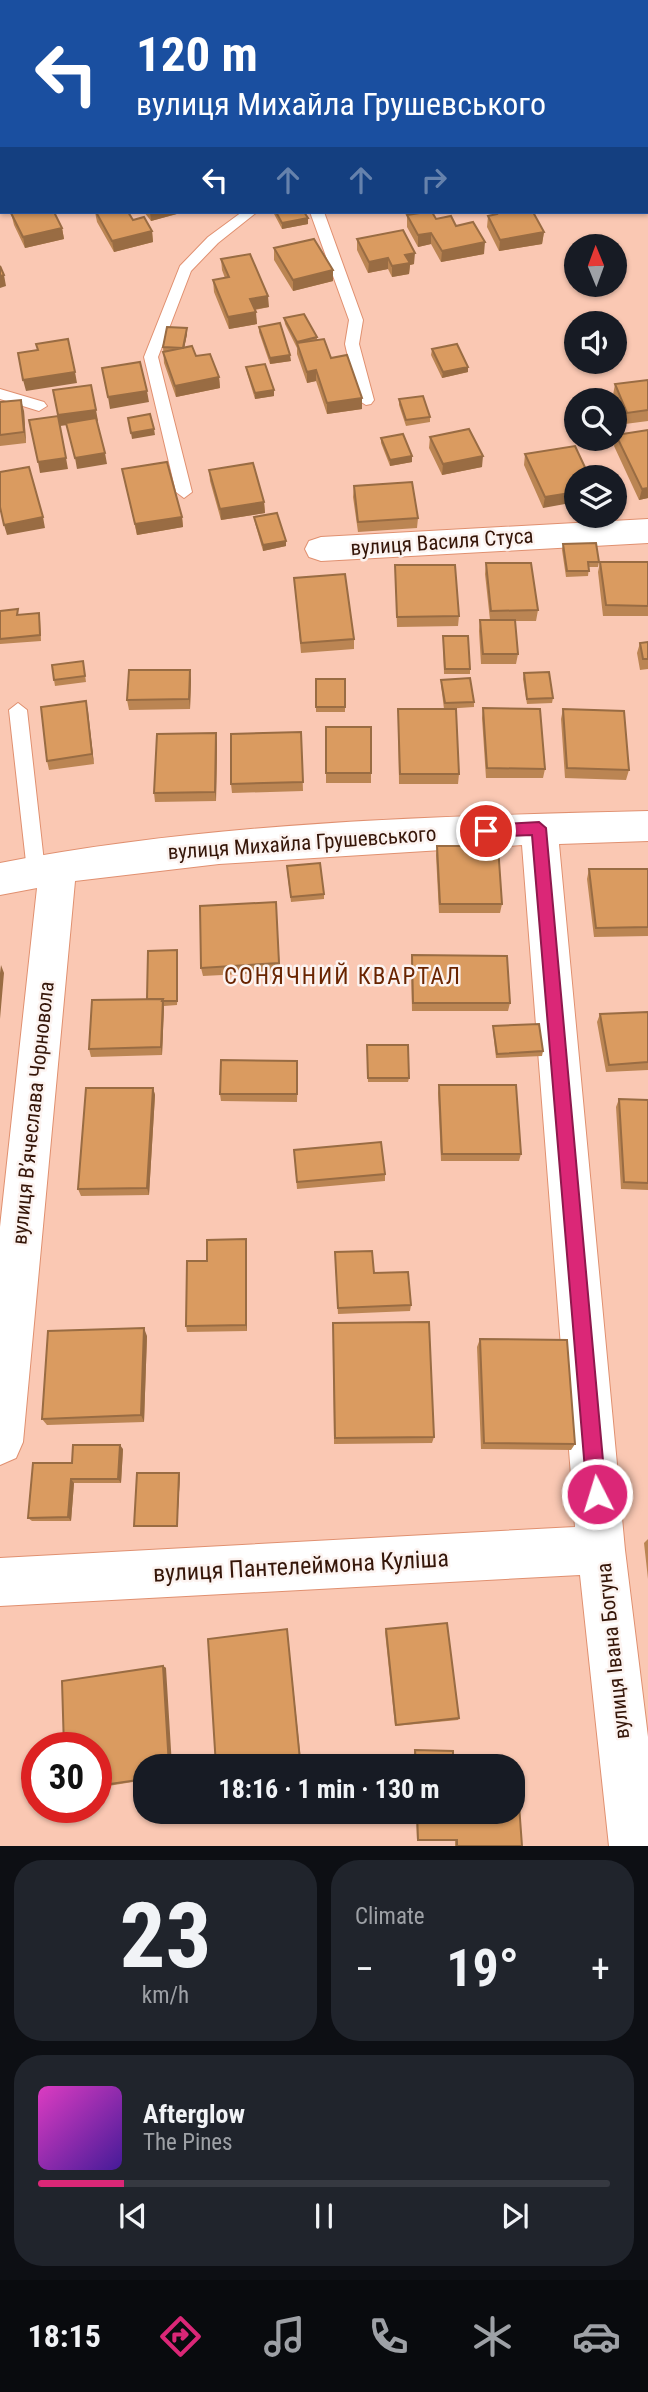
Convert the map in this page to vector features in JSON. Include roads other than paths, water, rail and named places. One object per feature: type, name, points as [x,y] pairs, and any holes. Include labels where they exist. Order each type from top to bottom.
[{"type":"street","name":"вулиця Василя Стуса","points":[[321,549],[648,531]]},
{"type":"street","name":"вулиця Михайла Грушевського","points":[[0,879],[47,869],[199,848],[539,828],[648,826]]},
{"type":"street","name":"вулиця Івана Богуна","points":[[539,828],[601,1550],[635,1846]]},
{"type":"street","name":"вулиця Вʼячеслава Чорновола","points":[[0,1443],[47,869]]},
{"type":"street","name":"вулиця Пантелеймона Куліша","points":[[0,1582],[601,1550]]},
{"type":"lane","points":[[184,492],[151,356],[186,269],[213,240],[247,214]]},
{"type":"lane","points":[[318,214],[356,320],[352,344],[366,400]]},
{"type":"lane","points":[[0,394],[39,406]]},
{"type":"lane","points":[[18,710],[47,869]]},
{"type":"district","name":"СОНЯЧНИЙ КВАРТАЛ","points":[[343,976]]}]
